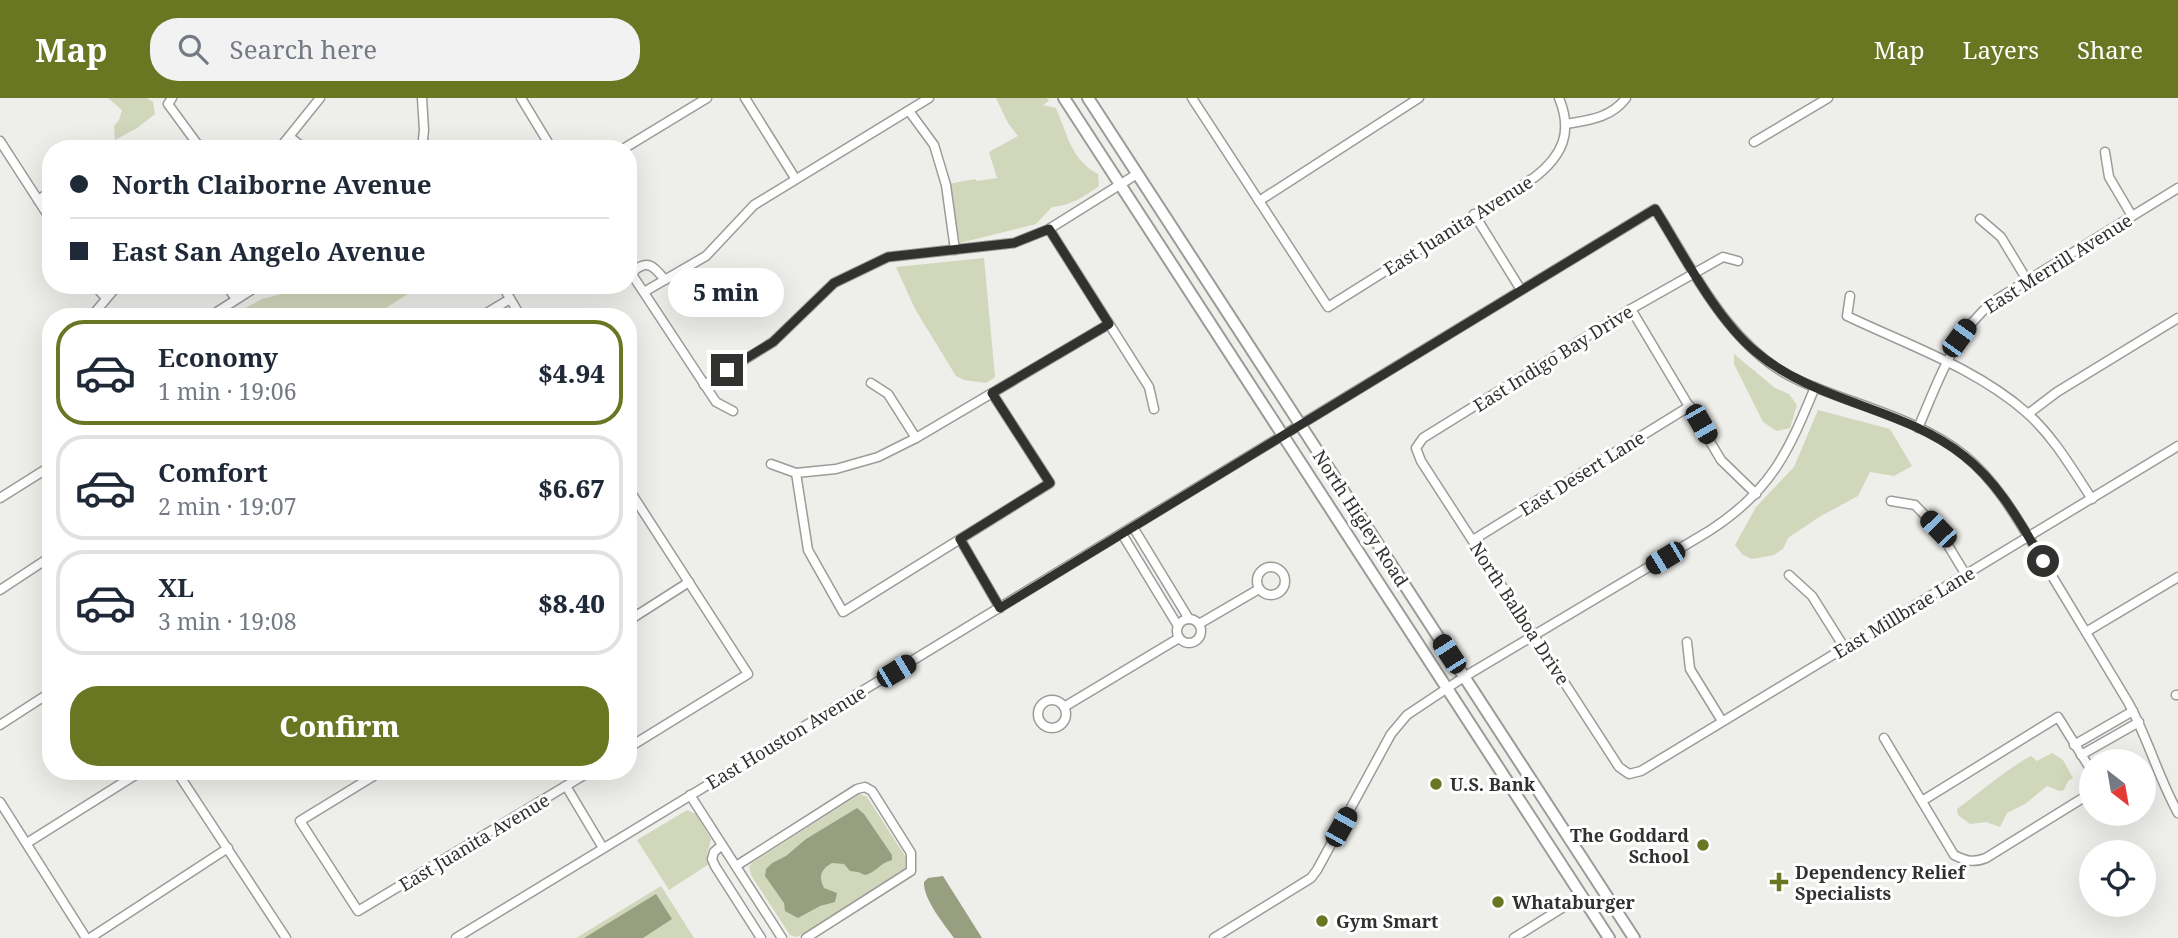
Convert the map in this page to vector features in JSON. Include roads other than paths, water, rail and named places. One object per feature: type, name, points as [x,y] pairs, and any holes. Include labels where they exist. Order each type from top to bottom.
[{"type":"main road","name":"North Higley Road","points":[[1088,98],[1301,425],[1581,896],[1609,938]]},
{"type":"main road","name":"North Higley Road","points":[[1069,100],[1120,185],[1283,436],[1634,938]]},
{"type":"main road","points":[[1581,896],[1599,885]]},
{"type":"street","points":[[287,140],[320,98]]},
{"type":"street","points":[[422,98],[425,116],[423,140]]},
{"type":"street","points":[[521,98],[547,140]]},
{"type":"street","points":[[637,140],[707,98]]},
{"type":"street","points":[[745,98],[796,178]]},
{"type":"street","points":[[644,292],[706,256],[754,205],[929,98]]},
{"type":"street","points":[[1194,99],[1259,201],[1419,98]]},
{"type":"street","points":[[1559,98],[1566,124],[1606,116],[1626,98]]},
{"type":"street","points":[[1754,142],[1828,98]]},
{"type":"street","points":[[170,101],[195,140]]},
{"type":"street","points":[[909,111],[934,145],[946,185],[955,250]]},
{"type":"street","name":"East Juanita Avenue","points":[[1259,201],[1328,307],[1535,177],[1549,166],[1564,140],[1566,124]]},
{"type":"street","points":[[290,137],[294,140]]},
{"type":"street","points":[[0,141],[42,206]]},
{"type":"street","points":[[2105,152],[2109,177],[2132,216]]},
{"type":"street","points":[[704,384],[773,342],[834,283],[888,257],[1014,243],[1049,229],[1137,174]]},
{"type":"street","name":"East Merrill Avenue","points":[[1917,428],[1959,338],[1981,311],[2178,188]]},
{"type":"street","points":[[38,200],[42,197]]},
{"type":"street","name":"East Houston Avenue","points":[[456,938],[1655,209],[1695,273]]},
{"type":"street","points":[[1474,214],[1521,290]]},
{"type":"street","points":[[1980,219],[2001,237],[2027,280]]},
{"type":"street","points":[[1049,229],[1149,387],[1154,409]]},
{"type":"street","name":"East Indigo Bay Drive","points":[[1416,448],[1423,438],[1631,309],[1723,257],[1738,261]]},
{"type":"street","points":[[637,268],[647,264],[654,267],[665,280]]},
{"type":"street","points":[[1695,273],[1730,326],[1754,351],[1776,368],[1799,381],[1917,428],[1964,455],[1982,471],[2000,492],[2029,538],[2133,711],[2178,813]]},
{"type":"street","points":[[637,282],[716,402],[733,411]]},
{"type":"street","points":[[102,294],[106,298]]},
{"type":"street","points":[[98,308],[110,294]]},
{"type":"street","points":[[232,294],[236,299]]},
{"type":"street","points":[[222,308],[245,294]]},
{"type":"street","points":[[507,294],[516,308]]},
{"type":"street","points":[[1850,296],[1847,316],[1986,382],[2028,414],[2053,441],[2092,499]]},
{"type":"street","points":[[495,308],[510,299]]},
{"type":"street","points":[[1631,309],[1721,460],[1756,494]]},
{"type":"street","points":[[2028,414],[2057,392],[2178,318]]},
{"type":"street","points":[[771,464],[796,473],[836,469],[878,457],[916,438],[1109,324]]},
{"type":"street","points":[[871,383],[888,394],[916,438]]},
{"type":"street","points":[[1214,938],[1311,878],[1397,726],[1407,715],[1740,509],[1756,494],[1785,455],[1815,387]]},
{"type":"street","points":[[796,473],[808,550],[843,611],[1050,483],[992,393]]},
{"type":"street","name":"East Desert Lane","points":[[1473,540],[1690,406]]},
{"type":"street","name":"East Millbrae Lane","points":[[1629,774],[1641,771],[2178,446]]},
{"type":"street","name":"North Balboa Drive","points":[[1416,448],[1421,461],[1619,767],[1629,774]]},
{"type":"street","points":[[0,498],[42,472]]},
{"type":"street","points":[[637,501],[748,674],[637,742]]},
{"type":"street","points":[[1891,501],[1915,505],[1938,529],[1966,575]]},
{"type":"street","points":[[1133,527],[1189,619],[1199,624]]},
{"type":"street","points":[[1122,534],[1178,626],[1179,638]]},
{"type":"street","points":[[960,539],[1000,608]]},
{"type":"street","points":[[0,590],[42,562]]},
{"type":"street","points":[[1789,575],[1812,596],[1844,647]]},
{"type":"street","points":[[2086,632],[2178,577]]},
{"type":"street","points":[[637,615],[689,582]]},
{"type":"street","points":[[1199,624],[1259,589]]},
{"type":"street","points":[[1178,626],[1189,619]]},
{"type":"street","points":[[1179,638],[1185,642],[1196,641],[1201,635],[1199,624]]},
{"type":"street","points":[[1064,707],[1179,638]]},
{"type":"street","points":[[1687,642],[1690,668],[1722,722]]},
{"type":"street","points":[[0,725],[42,698]]},
{"type":"street","points":[[2074,745],[2133,711]]},
{"type":"street","points":[[1922,801],[2058,717],[2079,752]]},
{"type":"street","points":[[2092,749],[2139,722]]},
{"type":"street","points":[[1884,738],[1954,855],[1967,861],[1986,858],[2079,800]]},
{"type":"street","points":[[27,843],[127,780]]},
{"type":"street","points":[[182,780],[286,938]]},
{"type":"street","name":"East Juanita Avenue","points":[[367,780],[300,821],[358,911],[576,780]]},
{"type":"street","points":[[566,786],[603,848]]},
{"type":"street","points":[[736,866],[857,789],[865,787],[872,790],[911,853],[911,871],[806,938]]},
{"type":"street","points":[[690,795],[782,938]]},
{"type":"street","points":[[0,802],[88,938],[228,848]]},
{"type":"street","points":[[722,845],[714,852],[712,859],[761,938]]},
{"type":"street","points":[[1514,938],[1581,896]]},
{"type":"place","name":"U.S. Bank","points":[[1436,784]]},
{"type":"place","name":"The Goddard School","points":[[1703,845]]},
{"type":"place","name":"Dependency Relief Specialists","points":[[1779,882]]},
{"type":"place","name":"Whataburger","points":[[1498,902]]},
{"type":"place","name":"Gym Smart","points":[[1322,921]]}]
